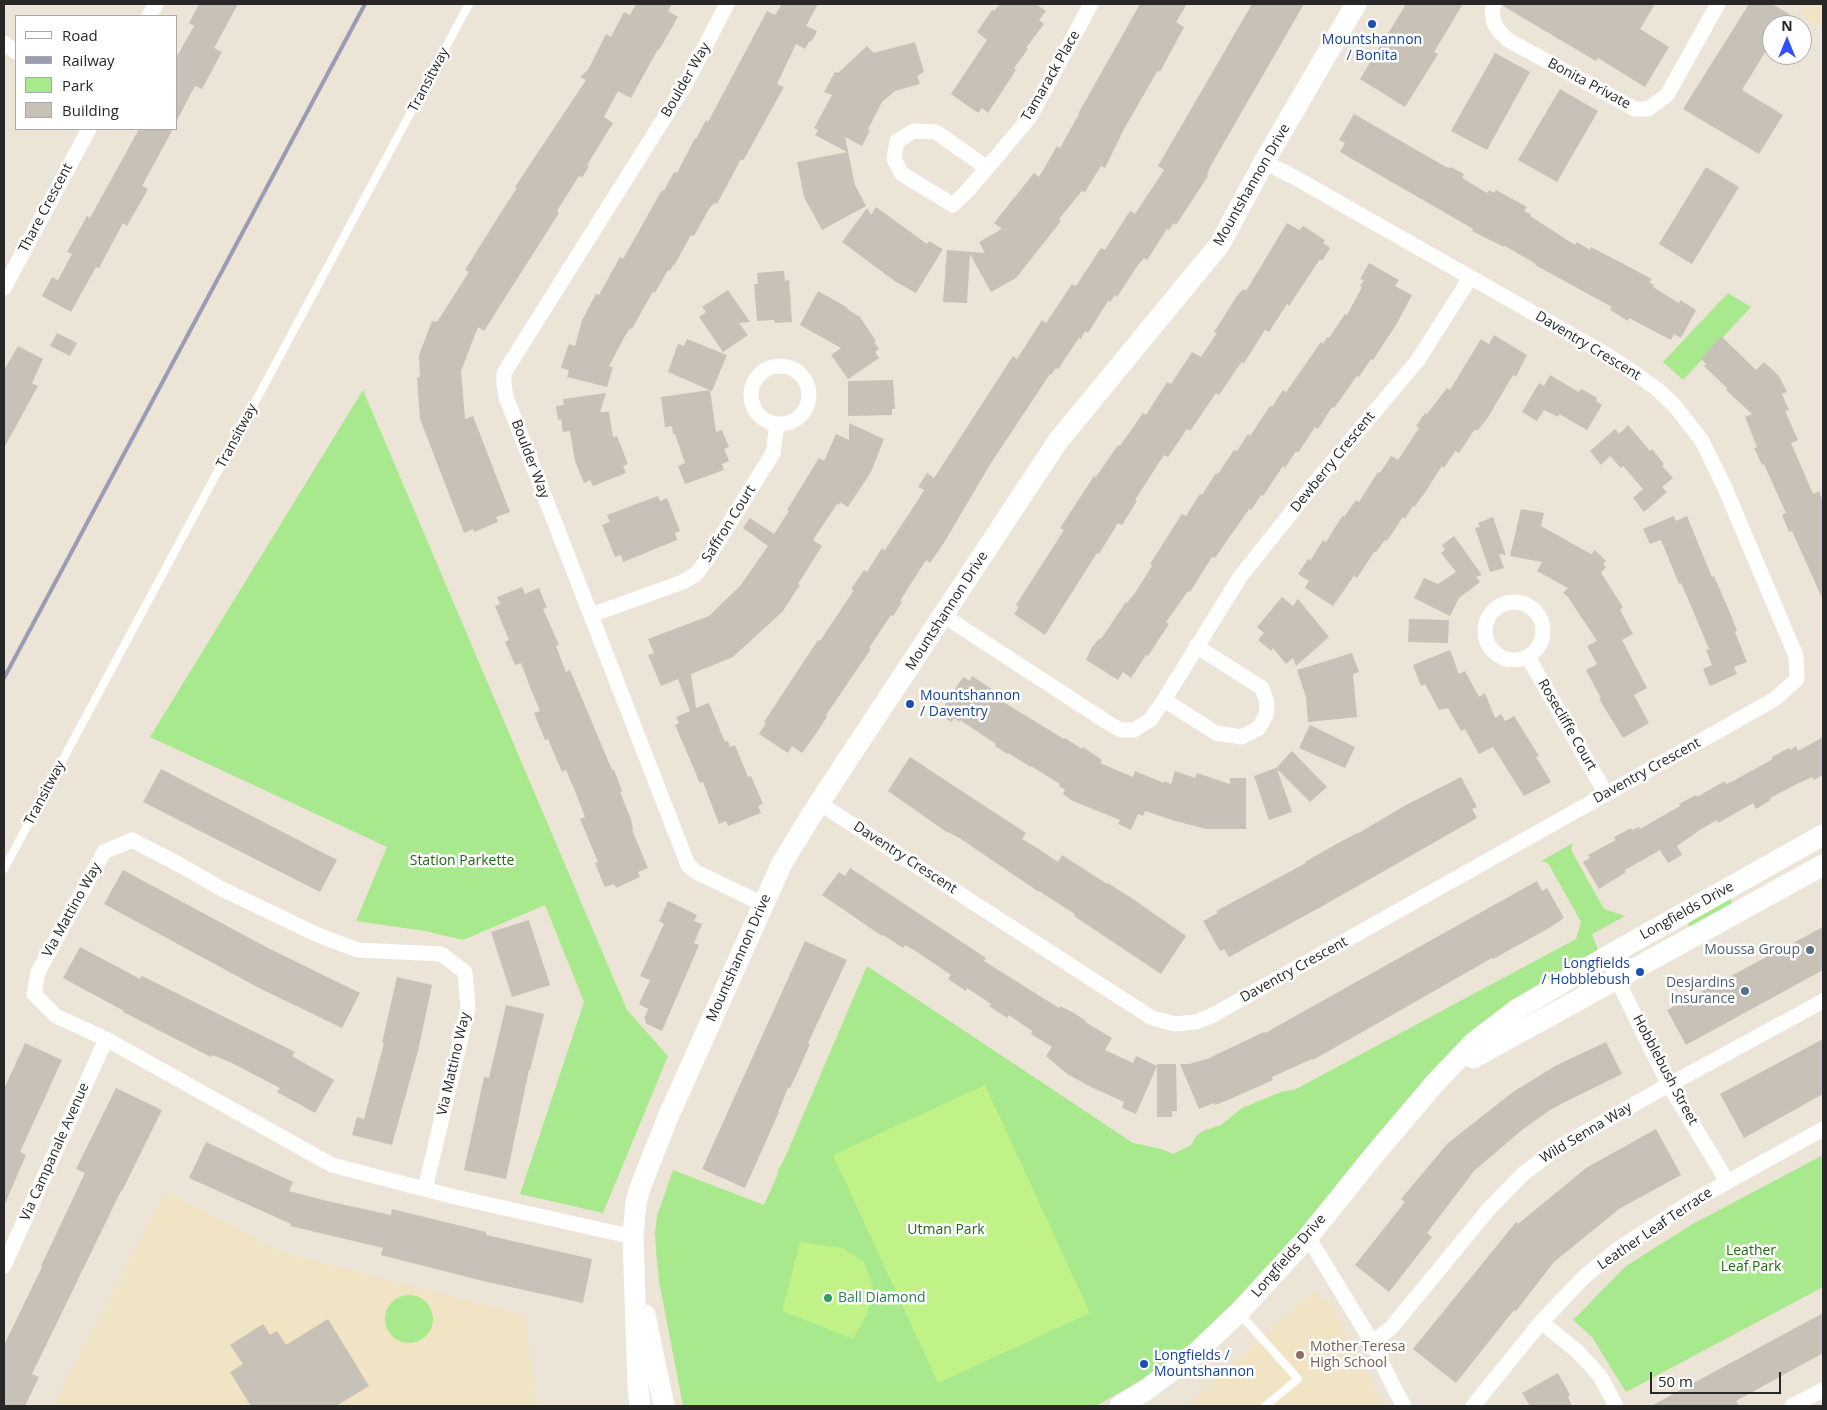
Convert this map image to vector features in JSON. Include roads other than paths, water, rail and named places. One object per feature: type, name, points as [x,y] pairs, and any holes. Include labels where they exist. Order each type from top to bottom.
[{"type":"street","points":[[150,15],[156,4]]},
{"type":"street","name":"Boulder Way","points":[[727,4],[685,85],[504,373],[506,397],[688,864],[696,872],[764,904]]},
{"type":"street","name":"Tamarack Place","points":[[987,168],[936,132],[914,131],[898,141],[894,159],[902,174],[954,205],[987,168],[1030,117],[1091,4]]},
{"type":"street","name":"Mountshannon Drive","points":[[640,1406],[633,1237],[636,1202],[646,1170],[668,1118],[782,863],[819,803],[1058,442],[1220,244],[1264,162],[1356,4]]},
{"type":"street","name":"Bonita Private","points":[[1494,4],[1492,11],[1494,23],[1508,40],[1635,109],[1648,108],[1667,95],[1718,4]]},
{"type":"street","points":[[4,43],[15,51]]},
{"type":"street","name":"Thare Crescent","points":[[5,282],[87,130]]},
{"type":"street","name":"Daventry Crescent","points":[[819,803],[1152,1018],[1175,1024],[1196,1022],[1213,1015],[1775,699],[1797,679],[1796,656],[1714,463],[1702,442],[1675,406],[1657,389],[1629,369],[1294,177],[1264,162]]},
{"type":"street","name":"Dewberry Crescent","points":[[944,616],[1121,730],[1134,730],[1150,720],[1240,577],[1323,473],[1418,360],[1470,278]]},
{"type":"street","name":"Saffron Court","points":[[591,615],[683,582],[696,574],[773,453],[777,424]]},
{"type":"street","points":[[1164,700],[1216,733],[1241,738],[1259,728],[1266,715],[1267,702],[1262,688],[1196,646]]},
{"type":"street","name":"Rosecliffe Court","points":[[1528,657],[1606,794]]},
{"type":"street","name":"Longfields Drive","points":[[1120,1406],[1157,1382],[1197,1352],[1238,1313],[1308,1237],[1435,1083],[1474,1042],[1516,1010],[1823,835]]},
{"type":"street","name":"Via Mattino Way","points":[[425,1189],[468,1008],[465,972],[441,954],[358,950],[320,936],[222,889],[132,840],[104,852],[38,972],[34,994],[56,1016],[106,1039],[332,1164],[425,1189],[633,1237]]},
{"type":"street","name":"Longfields Drive","points":[[1435,1083],[1480,1053],[1823,865]]},
{"type":"street","name":"Hobblebush Street","points":[[1606,957],[1669,1085],[1727,1181]]},
{"type":"street","name":"Wild Senna Way","points":[[1372,1342],[1391,1328],[1488,1210],[1523,1174],[1556,1148],[1823,1001]]},
{"type":"street","name":"Via Campanale Avenue","points":[[4,1266],[106,1039]]},
{"type":"street","name":"Leather Leaf Terrace","points":[[1473,1406],[1542,1322],[1584,1277],[1618,1250],[1691,1202],[1823,1128]]},
{"type":"street","points":[[1308,1237],[1372,1342],[1394,1390],[1404,1406]]},
{"type":"street","name":"Mountshannon Drive","points":[[634,1266],[664,1406]]},
{"type":"street","points":[[1542,1322],[1577,1351],[1600,1376],[1616,1406]]},
{"type":"street","points":[[1792,1406],[1823,1390]]},
{"type":"lane","name":"Transitway","points":[[4,869],[469,4]]},
{"type":"lane","points":[[1238,1313],[1298,1379],[1265,1406]]},
{"type":"railway","points":[[4,678],[365,4]]},
{"type":"place","name":"Mountshannon / Bonita","points":[[1372,24]]},
{"type":"place","name":"Mountshannon / Daventry","points":[[910,704]]},
{"type":"place","name":"Moussa Group","points":[[1810,950]]},
{"type":"place","name":"Longfields / Hobblebush","points":[[1640,972]]},
{"type":"place","name":"Desjardins Insurance","points":[[1745,991]]},
{"type":"place","name":"Ball Diamond","points":[[828,1298]]},
{"type":"place","name":"Mother Teresa High School","points":[[1300,1355]]},
{"type":"place","name":"Longfields / Mountshannon","points":[[1144,1364]]},
{"type":"park label","name":"Station Parkette","points":[[462,861]]},
{"type":"park label","name":"Utman Park","points":[[946,1230]]},
{"type":"park label","name":"Leather Leaf Park","points":[[1751,1260]]}]
